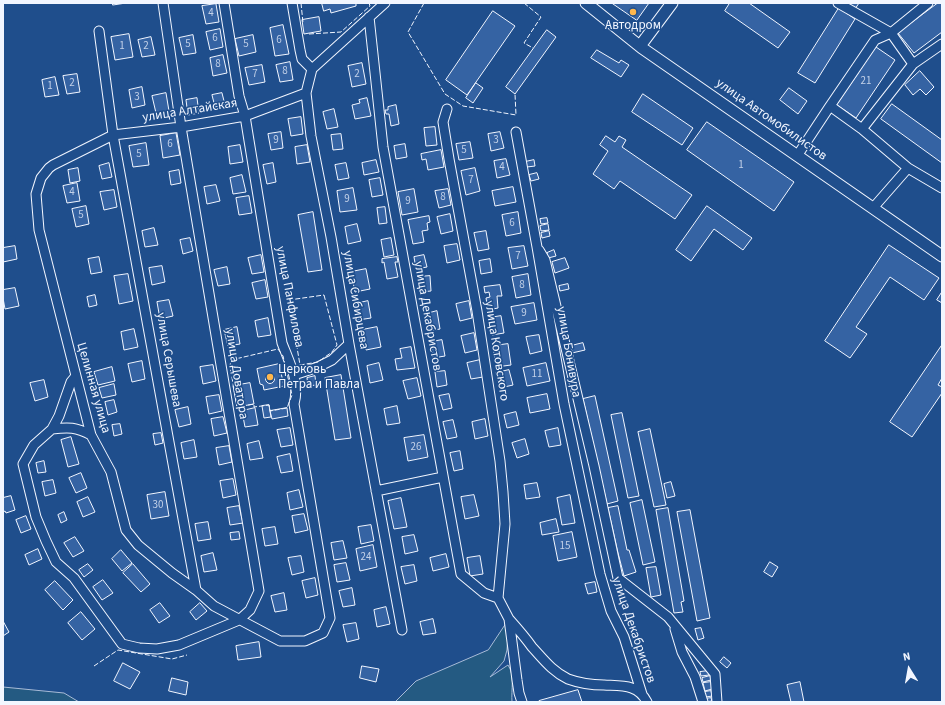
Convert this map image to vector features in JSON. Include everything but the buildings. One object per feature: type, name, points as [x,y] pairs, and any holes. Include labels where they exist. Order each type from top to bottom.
[{"type":"street","name":"улица Доватора","points":[[163,3],[181,127],[259,591],[250,610],[239,620]]},
{"type":"street","name":"улица Панфилова","points":[[224,3],[239,96],[245,116],[282,343],[294,375],[296,395],[294,404],[330,618]]},
{"type":"street","points":[[292,3],[302,59],[312,69]]},
{"type":"street","points":[[306,93],[312,69],[384,3]]},
{"type":"street","name":"улица Автомобилистов","points":[[586,3],[640,46],[942,256]]},
{"type":"street","points":[[640,46],[672,3]]},
{"type":"street","points":[[838,3],[891,33],[913,64]]},
{"type":"street","points":[[797,156],[875,40],[891,33],[928,3]]},
{"type":"street","name":"улица Декабристов","points":[[369,17],[383,147],[461,574],[484,593],[498,598]]},
{"type":"street","name":"улица Серышева","points":[[99,31],[113,135],[196,590]]},
{"type":"street","points":[[862,129],[913,64],[942,44]]},
{"type":"street","name":"улица Алтайская","points":[[41,178],[54,164],[113,135],[181,127],[245,116],[306,93]]},
{"type":"street","name":"улица Сибирцева","points":[[306,93],[311,136],[331,237],[349,344],[402,630]]},
{"type":"street","points":[[830,106],[862,129],[908,168],[942,188]]},
{"type":"street","name":"улица Котовского","points":[[447,109],[443,122],[477,311],[504,492],[505,524],[498,598]]},
{"type":"street","name":"улица Бонивура","points":[[516,132],[564,404],[600,574]]},
{"type":"street","points":[[873,208],[908,168]]},
{"type":"street","name":"Целинная улица","points":[[41,178],[36,194],[39,230],[91,435],[111,472],[126,530],[138,545],[172,573],[196,590],[214,606],[280,641],[305,641],[323,633],[330,618]]},
{"type":"street","points":[[537,247],[545,260],[594,466],[618,578],[668,617],[715,674],[716,702]]},
{"type":"street","points":[[294,375],[318,367],[332,360],[349,344]]},
{"type":"street","points":[[76,376],[71,382],[59,416],[52,429],[34,446],[23,464],[36,517],[56,562],[74,578],[122,644],[139,648],[157,649],[179,645],[239,620]]},
{"type":"street","points":[[52,429],[67,427],[80,430],[91,435]]},
{"type":"street","points":[[376,491],[443,477]]},
{"type":"street","name":"улица Декабристов","points":[[600,574],[611,611],[624,637],[644,698]]},
{"type":"street","points":[[498,598],[509,619],[518,690],[522,702]]},
{"type":"street","points":[[671,614],[682,652],[695,677],[703,702]]},
{"type":"street","name":"улица Декабристов","points":[[509,619],[547,665],[562,675],[572,680],[588,684],[633,688],[644,698]]},
{"type":"shaded area","points":[[509,619],[507,650],[504,661],[490,677],[508,665],[512,678],[512,702],[395,702],[416,681],[488,650]]},
{"type":"shaded area","points":[[3,687],[64,693],[79,702],[3,702]]},
{"type":"fence","points":[[301,3],[303,23]]},
{"type":"fence","points":[[309,34],[341,32],[370,6],[369,3]]},
{"type":"fence","points":[[424,3],[408,32],[445,94],[463,106],[516,115],[515,94]]},
{"type":"fence","points":[[524,3],[541,17],[524,43],[533,48]]},
{"type":"fence","points":[[324,295],[337,345],[332,352],[318,362],[300,365],[289,300],[324,295]]},
{"type":"fence","points":[[278,349],[283,356],[292,395],[287,408],[270,411],[269,405],[254,407],[254,404],[237,407],[230,366],[231,360],[278,349]]},
{"type":"fence","points":[[94,666],[118,650],[172,659],[187,655]]},
{"type":"place","name":"Автодром","points":[[633,12]]},
{"type":"place","name":"Церковь Петра и Павла","points":[[270,377]]}]
